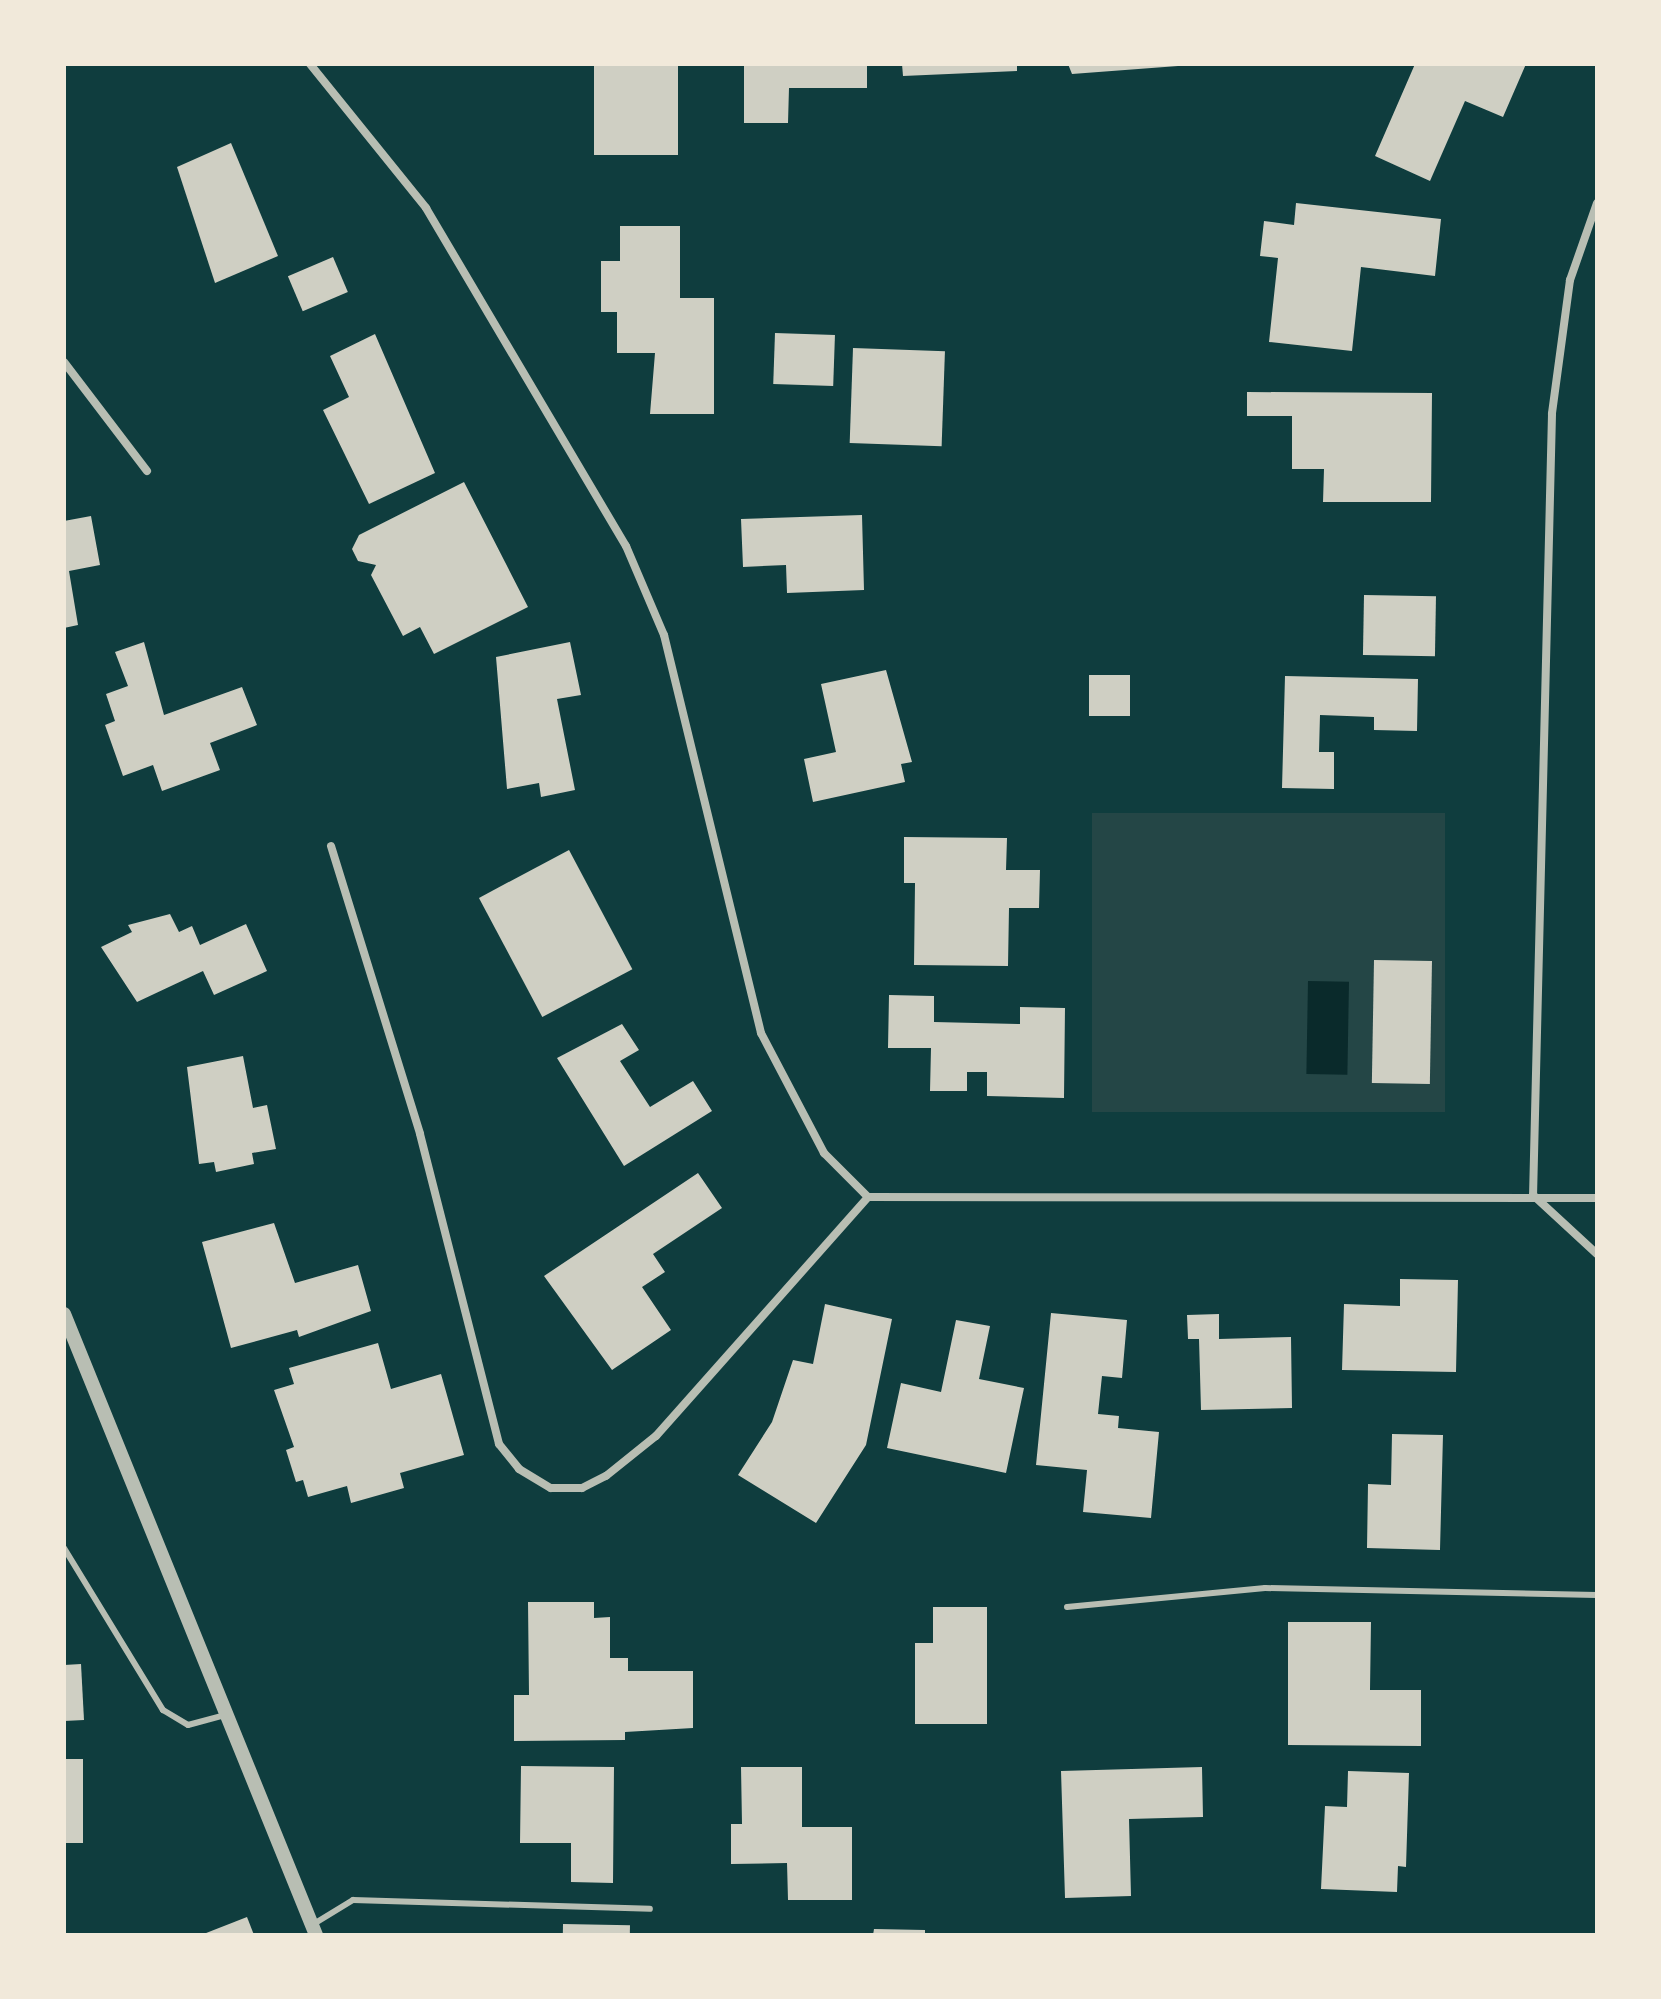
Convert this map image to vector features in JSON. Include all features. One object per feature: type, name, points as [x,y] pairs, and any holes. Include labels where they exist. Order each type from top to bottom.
[{"type":"street","points":[[310,64],[426,208],[626,546],[664,635],[761,1033],[816,1140],[868,1197],[1533,1195],[1597,1198]]},
{"type":"street","points":[[1597,203],[1570,280],[1553,402],[1533,1195],[1597,1254]]},
{"type":"street","points":[[64,362],[147,471]]},
{"type":"street","points":[[331,846],[420,1134],[499,1444],[519,1469],[551,1488],[582,1488],[606,1476],[656,1436],[868,1197]]},
{"type":"street","points":[[64,1314],[314,1930]]},
{"type":"lane","points":[[64,1548],[163,1710],[188,1725],[225,1715]]},
{"type":"lane","points":[[1067,1607],[1265,1588],[1597,1595]]},
{"type":"lane","points":[[314,1930],[353,1900],[650,1909]]},
{"type":"shaded area","points":[[1092,813],[1445,813],[1445,1112],[1092,1112]]},
{"type":"shaded area","points":[[1308,981],[1349,982],[1347,1075],[1306,1074]]},
{"type":"building","points":[[594,64],[678,64],[678,155],[594,155]]},
{"type":"building","points":[[744,64],[867,64],[867,88],[789,88],[788,123],[744,123]]},
{"type":"building","points":[[902,64],[1017,64],[1017,71],[903,76]]},
{"type":"building","points":[[1068,64],[1178,64],[1178,66],[1072,74]]},
{"type":"building","points":[[1415,64],[1526,64],[1503,117],[1465,101],[1430,181],[1375,156]]},
{"type":"building","points":[[231,143],[278,256],[215,283],[177,167]]},
{"type":"building","points":[[1296,203],[1441,219],[1435,276],[1361,267],[1352,351],[1269,342],[1278,258],[1260,256],[1264,221],[1294,225]]},
{"type":"building","points":[[620,226],[680,226],[680,298],[714,298],[714,414],[650,414],[655,353],[617,353],[617,312],[601,312],[601,261],[620,261]]},
{"type":"building","points":[[333,257],[348,292],[303,311],[288,276]]},
{"type":"building","points":[[775,333],[835,335],[833,386],[773,384]]},
{"type":"building","points":[[375,334],[435,473],[369,504],[323,410],[349,397],[330,356]]},
{"type":"building","points":[[853,348],[945,351],[942,446],[850,443]]},
{"type":"building","points":[[1247,392],[1432,393],[1431,502],[1323,502],[1324,469],[1292,469],[1292,416],[1247,416]]},
{"type":"building","points":[[464,482],[528,607],[434,654],[420,627],[403,636],[371,575],[376,565],[358,561],[352,549],[359,535]]},
{"type":"building","points":[[862,515],[864,590],[787,593],[786,565],[743,567],[741,519]]},
{"type":"building","points":[[91,516],[100,565],[69,571],[78,625],[64,628],[64,521]]},
{"type":"building","points":[[1364,595],[1436,596],[1435,656],[1363,655]]},
{"type":"building","points":[[144,642],[164,715],[242,687],[257,725],[210,743],[220,770],[162,791],[153,765],[123,776],[105,725],[115,721],[106,694],[128,686],[115,652]]},
{"type":"building","points":[[570,642],[581,695],[557,699],[575,790],[541,797],[539,783],[507,789],[496,657]]},
{"type":"building","points":[[886,670],[912,762],[901,764],[905,782],[813,802],[804,759],[836,752],[821,684]]},
{"type":"building","points":[[1089,675],[1130,675],[1130,716],[1089,716]]},
{"type":"building","points":[[1285,676],[1418,679],[1417,731],[1374,730],[1374,717],[1320,715],[1319,752],[1334,752],[1334,789],[1282,788]]},
{"type":"building","points":[[904,837],[1007,838],[1006,870],[1040,870],[1039,908],[1009,908],[1008,966],[914,965],[915,883],[904,883]]},
{"type":"building","points":[[569,850],[632,969],[542,1017],[479,898]]},
{"type":"building","points":[[170,914],[179,932],[192,926],[200,945],[246,924],[267,971],[214,995],[203,971],[137,1002],[101,947],[132,932],[128,925]]},
{"type":"building","points":[[1374,960],[1432,961],[1430,1084],[1372,1083]]},
{"type":"building","points":[[889,995],[934,996],[934,1022],[1020,1024],[1020,1007],[1065,1008],[1064,1098],[987,1096],[987,1072],[967,1072],[967,1091],[930,1091],[931,1048],[888,1048]]},
{"type":"building","points":[[622,1024],[639,1050],[620,1061],[650,1107],[693,1081],[712,1111],[624,1166],[557,1058]]},
{"type":"building","points":[[243,1056],[253,1108],[267,1105],[276,1149],[252,1153],[254,1164],[216,1172],[214,1162],[199,1164],[187,1067]]},
{"type":"building","points":[[698,1173],[722,1208],[653,1254],[665,1272],[642,1287],[671,1330],[612,1370],[544,1276]]},
{"type":"building","points":[[274,1223],[295,1283],[358,1265],[371,1311],[299,1337],[297,1330],[231,1348],[202,1242]]},
{"type":"building","points":[[1400,1279],[1458,1280],[1456,1372],[1342,1370],[1344,1304],[1400,1306]]},
{"type":"building","points":[[825,1304],[892,1319],[866,1445],[816,1523],[738,1475],[772,1422],[793,1360],[813,1364]]},
{"type":"building","points":[[1051,1313],[1127,1320],[1122,1378],[1102,1376],[1098,1414],[1119,1416],[1118,1428],[1159,1432],[1151,1518],[1083,1512],[1087,1470],[1036,1465]]},
{"type":"building","points":[[1219,1314],[1219,1339],[1291,1337],[1292,1408],[1201,1410],[1199,1339],[1188,1339],[1187,1315]]},
{"type":"building","points":[[956,1320],[990,1326],[979,1379],[1024,1388],[1006,1473],[887,1448],[901,1383],[941,1392]]},
{"type":"building","points":[[378,1343],[391,1389],[441,1374],[464,1455],[400,1473],[404,1488],[351,1503],[347,1486],[308,1497],[303,1480],[296,1482],[286,1450],[294,1447],[274,1390],[294,1384],[289,1368]]},
{"type":"building","points":[[1392,1434],[1443,1435],[1440,1550],[1367,1548],[1368,1484],[1391,1485]]},
{"type":"building","points":[[528,1602],[594,1602],[594,1618],[610,1617],[610,1658],[628,1658],[628,1671],[693,1671],[693,1728],[625,1732],[625,1740],[514,1741],[514,1695],[529,1695]]},
{"type":"building","points":[[933,1607],[987,1607],[987,1724],[915,1724],[915,1643],[933,1643]]},
{"type":"building","points":[[1288,1622],[1371,1622],[1370,1690],[1421,1690],[1421,1746],[1288,1745]]},
{"type":"building","points":[[81,1664],[84,1720],[64,1721],[64,1665]]},
{"type":"building","points":[[64,1759],[83,1759],[83,1843],[64,1843]]},
{"type":"building","points":[[521,1766],[614,1767],[613,1883],[571,1882],[571,1843],[520,1843]]},
{"type":"building","points":[[741,1767],[802,1767],[802,1827],[852,1827],[852,1900],[788,1900],[787,1863],[731,1864],[731,1824],[742,1824]]},
{"type":"building","points":[[1202,1767],[1203,1817],[1129,1819],[1131,1896],[1065,1898],[1061,1771]]},
{"type":"building","points":[[1348,1771],[1409,1773],[1406,1867],[1398,1866],[1397,1892],[1321,1889],[1325,1806],[1347,1807]]},
{"type":"building","points":[[247,1917],[254,1935],[201,1935]]},
{"type":"building","points":[[563,1924],[630,1925],[630,1935],[563,1935]]},
{"type":"building","points":[[874,1929],[925,1930],[925,1935],[873,1935]]}]
